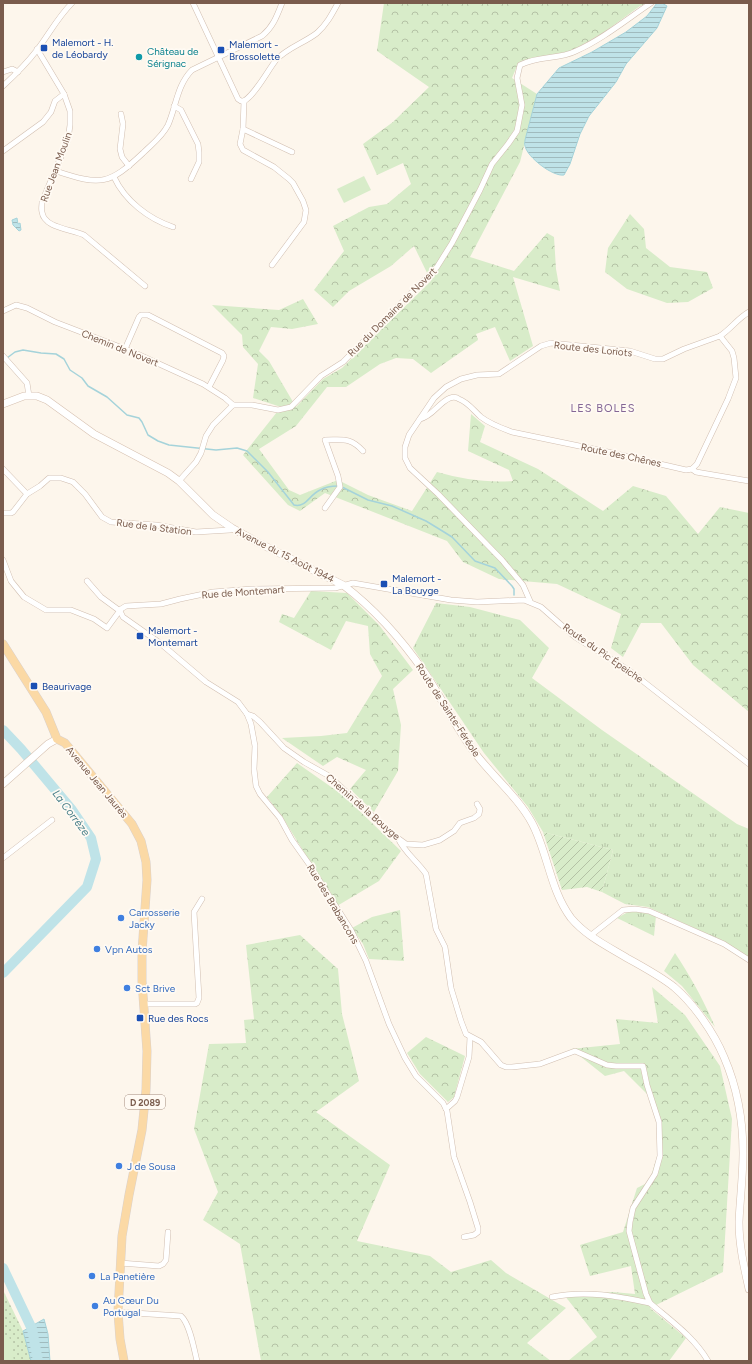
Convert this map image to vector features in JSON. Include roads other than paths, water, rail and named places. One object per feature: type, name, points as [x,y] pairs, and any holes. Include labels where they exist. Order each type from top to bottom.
[{"type":"main road","points":[[3,404],[18,398],[30,396]]},
{"type":"main road","name":"Avenue du 15 Août 1944","points":[[30,396],[37,396],[47,400],[94,434],[153,464],[179,481],[213,515],[232,528],[343,585]]},
{"type":"main road","name":"Route de Sainte-Féréole","points":[[343,585],[394,632],[424,672],[475,753],[525,811],[538,837],[555,888],[563,905],[579,928],[647,969],[675,988],[689,1001],[700,1016],[723,1055],[737,1096],[742,1124],[743,1152],[739,1221],[740,1242],[749,1289]]},
{"type":"main road","name":"Avenue Jean Jaurès","points":[[3,644],[46,712],[57,739],[65,743],[97,784],[118,806],[132,824],[141,841],[146,862],[147,880],[142,952],[144,1004]]},
{"type":"main road","points":[[3,784],[48,744],[57,739]]},
{"type":"main road","name":"D 2089","points":[[124,1361],[120,1339],[118,1312],[120,1263],[124,1222],[142,1130],[145,1105],[147,1065],[144,1004]]},
{"type":"street","points":[[3,86],[18,72],[37,49],[61,14],[72,3]]},
{"type":"street","points":[[193,3],[238,99],[244,101]]},
{"type":"street","points":[[56,171],[79,179],[100,180],[114,176],[129,166],[162,135],[168,125],[185,76],[192,70],[266,33],[275,21],[282,3]]},
{"type":"street","points":[[272,265],[304,222],[306,210],[303,201],[293,183],[289,179],[274,167],[243,150],[240,144],[243,129],[244,101],[253,92],[277,60],[316,33],[328,22],[338,3]]},
{"type":"street","name":"Rue du Domaine de Novert","points":[[234,405],[252,404],[278,410],[291,407],[321,376],[343,362],[437,267],[459,230],[492,164],[517,131],[522,105],[517,78],[520,65],[533,59],[566,55],[576,52],[607,34],[651,3]]},
{"type":"street","name":"Rue Jean Moulin","points":[[37,49],[64,94],[70,111],[68,140],[42,202],[42,213],[47,221],[54,226],[76,231],[84,235],[145,286]]},
{"type":"street","points":[[3,72],[12,69],[18,72]]},
{"type":"street","points":[[3,151],[43,122],[51,112],[55,101],[64,94]]},
{"type":"street","points":[[174,106],[181,110],[198,144],[199,162],[191,179]]},
{"type":"street","points":[[121,114],[123,124],[120,149],[122,157],[129,166]]},
{"type":"street","points":[[243,129],[292,152]]},
{"type":"street","points":[[114,176],[117,184],[130,200],[141,210],[164,224],[173,227]]},
{"type":"street","name":"Chemin de Novert","points":[[3,311],[16,305],[21,306],[55,322],[125,349],[209,387],[234,405]]},
{"type":"street","name":"Route des Loriots","points":[[530,601],[523,584],[502,560],[410,468],[405,458],[405,447],[409,435],[434,398],[446,387],[460,379],[477,375],[499,374],[541,346],[551,343],[630,351],[655,359],[663,359],[684,349],[720,336],[742,316],[749,312]]},
{"type":"street","points":[[125,349],[139,317],[141,315],[148,316],[222,352],[224,356],[223,360],[209,387]]},
{"type":"street","points":[[692,469],[697,464],[728,399],[736,378],[732,351],[720,336]]},
{"type":"street","points":[[3,356],[27,383],[30,396]]},
{"type":"street","name":"Route des Chênes","points":[[420,419],[426,418],[446,400],[453,397],[459,398],[482,417],[498,427],[512,432],[686,470],[692,469],[696,472],[749,482]]},
{"type":"street","points":[[179,481],[196,462],[206,436],[213,425],[234,405]]},
{"type":"street","points":[[325,508],[340,487],[338,476],[325,440],[350,440],[363,451]]},
{"type":"street","points":[[3,469],[27,494]]},
{"type":"street","name":"Rue de la Station","points":[[3,513],[11,514],[27,494],[49,478],[61,478],[73,482],[85,494],[102,517],[112,522],[156,525],[196,532],[230,530],[232,528]]},
{"type":"street","points":[[3,560],[11,581],[24,597],[46,610],[72,610],[94,619],[107,628],[120,610]]},
{"type":"street","name":"Rue des Brabancons","points":[[87,581],[101,597],[120,610],[123,617],[160,643],[206,682],[238,702],[247,714],[255,746],[254,768],[256,786],[260,794],[280,818],[292,840],[309,864],[350,930],[366,961],[389,1024],[405,1058],[416,1076],[446,1109]]},
{"type":"street","points":[[343,585],[353,584],[458,601],[530,601]]},
{"type":"street","name":"Rue de Montemart","points":[[120,610],[126,606],[161,604],[213,592],[252,589],[335,588],[343,585]]},
{"type":"street","name":"Route du Pic Épeiche","points":[[530,601],[541,607],[575,637],[630,670],[749,764]]},
{"type":"street","name":"Chemin de la Bouyge","points":[[247,714],[253,716],[260,722],[284,748],[304,762],[329,776],[406,844],[423,845],[440,840],[454,831],[460,822],[474,818],[479,814],[480,809],[477,804]]},
{"type":"street","points":[[3,858],[52,820]]},
{"type":"street","points":[[398,838],[402,848],[421,866],[426,874],[436,929],[445,947],[452,988],[466,1034],[481,1042],[501,1065],[506,1067],[512,1068],[540,1064],[575,1051],[607,1065],[643,1066],[647,1085],[659,1122],[660,1156],[655,1174],[633,1208],[629,1231],[646,1294],[650,1303],[684,1331],[702,1350],[708,1361]]},
{"type":"street","points":[[144,1004],[197,1003],[199,998],[194,912],[202,899]]},
{"type":"street","points":[[590,936],[622,910],[635,909],[649,911],[724,944],[749,960]]},
{"type":"street","points":[[464,1237],[474,1235],[478,1232],[478,1228],[454,1157],[446,1109],[455,1101],[457,1097],[468,1057],[470,1037]]},
{"type":"street","points":[[120,1263],[159,1266],[163,1264],[166,1260],[168,1232]]},
{"type":"street","points":[[552,1296],[603,1294],[650,1303]]},
{"type":"street","points":[[118,1312],[180,1316],[185,1320],[197,1361]]},
{"type":"water","points":[[657,3],[662,3],[667,6],[657,28],[626,64],[616,82],[589,116],[580,134],[570,164],[564,175],[559,175],[547,170],[535,161],[527,150],[525,144],[537,94],[559,68],[592,52],[626,32],[647,16]]},
{"type":"water","points":[[17,218],[18,224],[20,223],[21,230],[19,231],[13,225],[12,220]]},
{"type":"water","points":[[44,1319],[48,1334],[50,1361],[31,1361],[23,1331]]},
{"type":"waterway","points":[[7,358],[15,352],[23,350],[56,354],[64,359],[70,370],[82,378],[88,386],[107,397],[127,415],[139,418],[148,435],[158,441],[169,445],[216,450],[237,448],[247,451],[268,472],[294,505],[302,505],[316,492],[322,489],[338,486]]},
{"type":"waterway","points":[[342,487],[368,500],[392,506],[426,521],[452,537],[475,561],[495,568],[512,586],[514,589],[514,595]]},
{"type":"waterway","name":"La Corrèze","points":[[3,730],[21,749],[72,810],[91,838],[96,859],[87,887],[3,973]]},
{"type":"waterway","name":"La Corrèze","points":[[3,1268],[32,1329],[38,1361]]},
{"type":"place","name":"Malemort - H. de Léobardy","points":[[44,48]]},
{"type":"place","name":"Malemort - Brossolette","points":[[221,50]]},
{"type":"place","name":"Château de Sérignac","points":[[139,57]]},
{"type":"place","name":"Malemort - La Bouyge","points":[[384,584]]},
{"type":"place","name":"Malemort - Montemart","points":[[140,636]]},
{"type":"place","name":"Beaurivage","points":[[34,686]]},
{"type":"place","name":"Carrosserie Jacky","points":[[121,918]]},
{"type":"place","name":"Vpn Autos","points":[[97,949]]},
{"type":"place","name":"Sct Brive","points":[[127,988]]},
{"type":"place","name":"Rue des Rocs","points":[[140,1018]]},
{"type":"place","name":"J de Sousa","points":[[119,1166]]},
{"type":"place","name":"La Panetière","points":[[92,1276]]},
{"type":"place","name":"Au Cœur Du Portugal","points":[[95,1306]]},
{"type":"district","name":"LES BOLES","points":[[603,408]]}]
